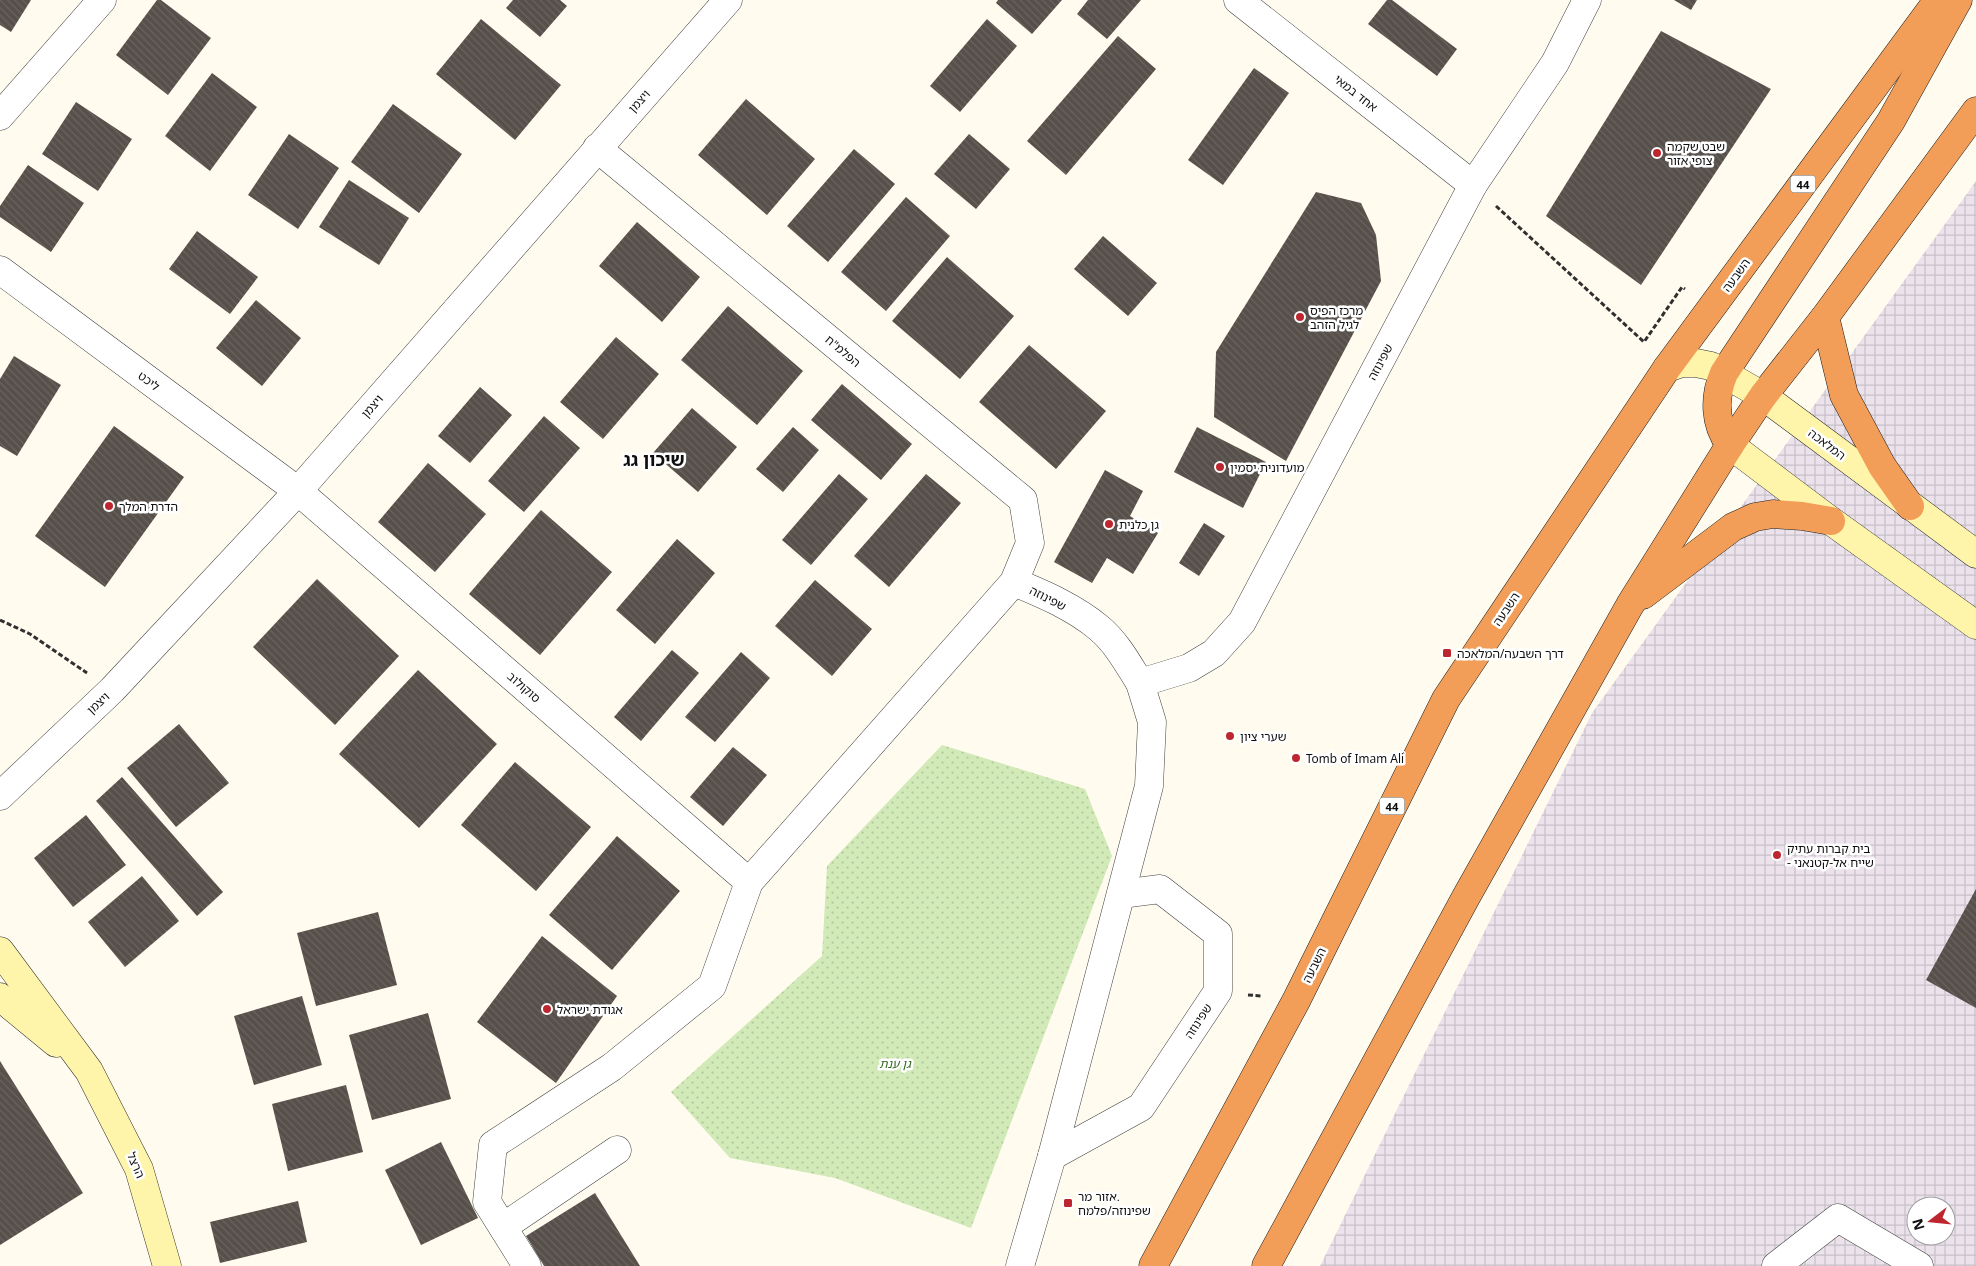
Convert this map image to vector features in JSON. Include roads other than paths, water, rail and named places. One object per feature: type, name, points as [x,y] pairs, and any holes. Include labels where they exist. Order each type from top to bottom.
[{"type":"highway","name":"השבעה","points":[[1153,1266],[1296,1001],[1446,699],[1667,368],[1938,0]]},
{"type":"highway","points":[[1730,444],[1723,435],[1718,422],[1717,389],[1724,373],[1891,121],[1958,0]]},
{"type":"highway","points":[[1266,1266],[1466,896],[1630,605],[1730,444],[1763,396],[1825,317],[1976,111]]},
{"type":"highway","points":[[1825,317],[1844,395],[1882,466],[1910,506]]},
{"type":"highway","points":[[1630,605],[1733,528],[1754,517],[1773,514],[1831,521]]},
{"type":"main road","name":"המלאכה","points":[[1667,368],[1682,363],[1711,366],[1763,396],[1976,554]]},
{"type":"main road","points":[[1730,444],[1831,521],[1976,626]]},
{"type":"main road","name":"הרצל","points":[[0,951],[90,1071],[139,1169],[167,1266]]},
{"type":"main road","name":"הרצל","points":[[0,997],[90,1071]]},
{"type":"street","points":[[0,116],[102,0]]},
{"type":"street","name":"ויצמן","points":[[0,796],[112,690],[298,491],[728,0]]},
{"type":"street","name":"אחד במאי","points":[[1238,0],[1473,185]]},
{"type":"street","name":"שפינוזה","points":[[1140,683],[1189,668],[1214,653],[1242,622],[1473,185],[1555,63],[1586,0]]},
{"type":"street","name":"הפלמ\"ח","points":[[597,148],[1023,500],[1030,543],[1014,582],[749,882]]},
{"type":"street","name":"ליכט","points":[[0,270],[298,491]]},
{"type":"street","name":"סוקולוב","points":[[298,491],[749,882]]},
{"type":"street","name":"שפינוזה","points":[[1014,582],[1056,600],[1099,628],[1123,654],[1140,683],[1152,722],[1149,786],[1052,1156],[1020,1266]]},
{"type":"street","points":[[527,1266],[487,1202],[493,1145],[612,1067],[712,986],[749,882]]},
{"type":"street","name":"שפינוזה","points":[[1052,1156],[1141,1107],[1218,990],[1218,934],[1160,890],[1121,894]]},
{"type":"street","points":[[502,1227],[617,1150]]},
{"type":"street","points":[[1776,1266],[1838,1218],[1919,1266]]},
{"type":"place","name":"שבט שקמה צופי אזור","points":[[1657,153]]},
{"type":"place","name":"מרכז הפיס לגיל הזהב","points":[[1300,317]]},
{"type":"place","name":"מועדונית יסמין","points":[[1220,467]]},
{"type":"place","name":"הדרת המלך","points":[[109,506]]},
{"type":"place","name":"גן כלנית","points":[[1109,524]]},
{"type":"place","name":"דרך השבעה/המלאכה","points":[[1447,653]]},
{"type":"place","name":"שערי ציון","points":[[1230,736]]},
{"type":"place","name":"Tomb of Imam Ali","points":[[1296,758]]},
{"type":"place","name":"בית קברות עתיק - שייח אל-קטנאני","points":[[1777,855]]},
{"type":"place","name":"אגודת ישראל","points":[[547,1009]]},
{"type":"place","name":"אזור מר. שפינוזה/פלמח","points":[[1068,1203]]},
{"type":"district","name":"שיכון גג","points":[[654,459]]},
{"type":"park label","name":"גן ענת","points":[[895,1063]]}]
